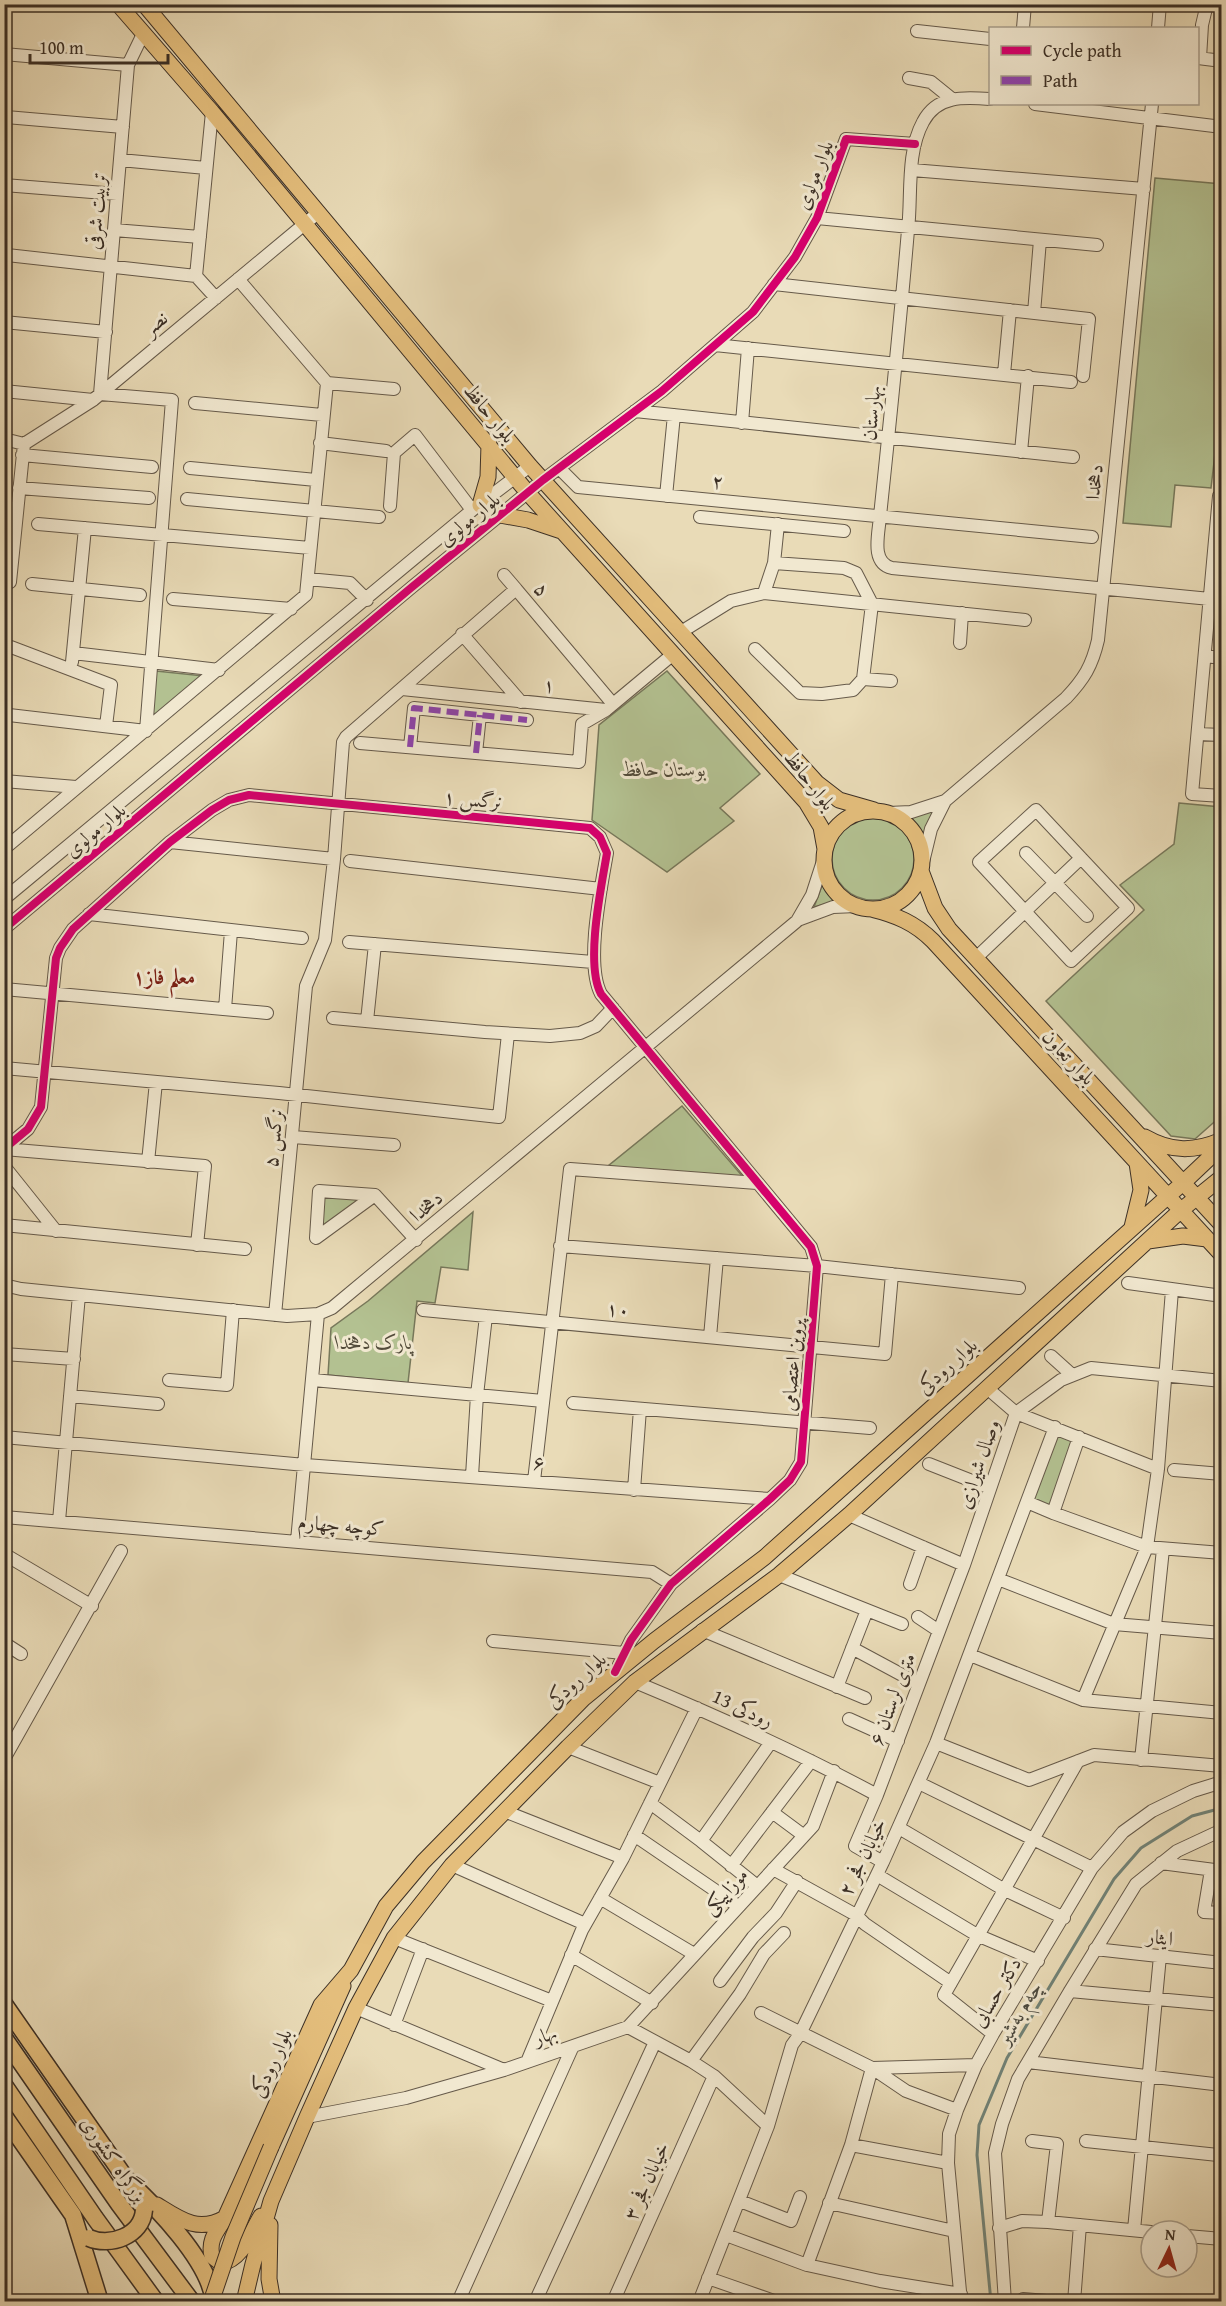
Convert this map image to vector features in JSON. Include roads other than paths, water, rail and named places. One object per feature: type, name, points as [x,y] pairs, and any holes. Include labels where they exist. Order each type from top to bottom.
[{"type":"highway","points":[[4,2004],[126,2179],[147,2205],[177,2234],[206,2274],[211,2286],[213,2301]]},
{"type":"highway","name":"بزرگراه کشوری","points":[[4,2038],[119,2204],[192,2301]]},
{"type":"highway","points":[[4,2085],[156,2301]]},
{"type":"highway","points":[[4,2116],[89,2238],[107,2242],[120,2238],[140,2223],[147,2205]]},
{"type":"highway","points":[[73,2215],[99,2301]]},
{"type":"main road","name":"بلوار حافظ","points":[[118,4],[212,112],[515,478],[806,802],[821,827],[824,854]]},
{"type":"main road","name":"بلوار حافظ","points":[[144,4],[530,466],[817,783],[839,800],[881,812]]},
{"type":"main road","points":[[476,507],[488,477],[489,444]]},
{"type":"main road","points":[[500,515],[542,524],[562,532]]},
{"type":"main road","points":[[860,812],[881,812],[905,822],[914,832],[920,843],[922,867],[915,887],[903,899],[888,907],[864,907],[844,900],[831,885],[826,872],[824,854],[830,836],[842,821],[860,812]]},
{"type":"main road","name":"بلوار تعاون","points":[[922,867],[929,896],[939,916],[1221,1225]]},
{"type":"main road","name":"بلوار تعاون","points":[[864,907],[902,918],[924,933],[1136,1160],[1221,1255]]},
{"type":"main road","points":[[1132,1128],[1155,1143],[1177,1149],[1195,1149],[1221,1140]]},
{"type":"main road","name":"بلوار رودکی","points":[[1195,1198],[849,1515],[779,1575],[635,1682],[452,1865],[394,1938],[357,2008],[306,2118],[272,2201],[239,2252],[231,2260],[221,2263],[212,2256],[210,2245],[212,2237],[225,2218],[321,2005],[351,1970],[386,1906],[423,1862],[583,1699],[765,1557],[1131,1230],[1221,1146]]},
{"type":"main road","points":[[1131,1230],[1141,1190],[1136,1160]]},
{"type":"main road","points":[[1195,1198],[1221,1177]]},
{"type":"main road","points":[[1148,1241],[1183,1236],[1207,1239]]},
{"type":"main road","points":[[765,1557],[779,1575]]},
{"type":"main road","points":[[213,2301],[233,2237],[271,2146],[351,1970]]},
{"type":"main road","points":[[244,2301],[272,2201]]},
{"type":"main road","points":[[272,2201],[270,2279],[273,2301]]},
{"type":"main road","points":[[147,2205],[192,2224],[207,2225],[225,2218]]},
{"type":"street","points":[[1023,27],[1025,4]]},
{"type":"street","points":[[1158,27],[1160,4]]},
{"type":"street","points":[[1208,4],[1202,25],[1199,58],[1221,61]]},
{"type":"street","points":[[917,32],[989,39]]},
{"type":"street","name":"تربیت شرقی","points":[[97,397],[106,332],[128,65],[143,34]]},
{"type":"street","points":[[4,54],[128,65]]},
{"type":"street","points":[[909,78],[931,82],[952,99],[965,97],[989,99]]},
{"type":"street","name":"بهارستان","points":[[952,99],[942,101],[932,110],[923,122],[915,144],[909,227],[880,516],[878,555],[882,564],[888,567],[1210,599]]},
{"type":"street","points":[[1043,105],[1221,126]]},
{"type":"street","name":"دهخدا","points":[[945,801],[1066,698],[1080,683],[1093,662],[1098,640],[1152,105]]},
{"type":"street","points":[[196,276],[212,112]]},
{"type":"street","points":[[6,117],[123,127]]},
{"type":"street","name":"بلوار مولوی","points":[[4,928],[500,515],[662,391],[753,312],[795,257],[817,218],[846,139],[915,144]]},
{"type":"street","points":[[120,160],[206,168]]},
{"type":"street","points":[[912,170],[1144,189]]},
{"type":"street","points":[[4,185],[117,194]]},
{"type":"street","name":"نصر","points":[[23,449],[97,397],[319,212]]},
{"type":"street","points":[[817,218],[1097,245]]},
{"type":"street","points":[[114,230],[200,237]]},
{"type":"street","points":[[1034,313],[1040,240]]},
{"type":"street","points":[[7,255],[196,276],[216,298]]},
{"type":"street","points":[[238,279],[327,382],[394,389]]},
{"type":"street","points":[[774,284],[1089,319],[1083,376]]},
{"type":"street","points":[[1004,374],[1011,310]]},
{"type":"street","points":[[4,322],[106,332]]},
{"type":"street","points":[[715,345],[896,362],[1071,382]]},
{"type":"street","points":[[742,423],[748,348]]},
{"type":"street","points":[[1021,452],[1028,376]]},
{"type":"street","points":[[4,849],[306,596],[327,382]]},
{"type":"street","points":[[4,391],[172,400],[146,731]]},
{"type":"street","points":[[195,403],[322,415]]},
{"type":"street","points":[[635,411],[1073,457]]},
{"type":"street","points":[[666,496],[674,415]]},
{"type":"street","points":[[390,506],[394,453],[415,435],[476,507]]},
{"type":"street","points":[[4,439],[23,449],[152,467]]},
{"type":"street","points":[[320,443],[386,451]]},
{"type":"street","points":[[4,581],[10,582],[23,449]]},
{"type":"street","name":"بلوار مولوی","points":[[4,898],[367,600],[476,507],[530,466]]},
{"type":"street","points":[[190,468],[316,480]]},
{"type":"street","name":"۲","points":[[559,468],[579,487],[880,516]]},
{"type":"street","points":[[19,488],[149,498]]},
{"type":"street","points":[[1220,496],[1217,577],[1210,599],[1192,794],[1221,796]]},
{"type":"street","points":[[187,499],[379,517]]},
{"type":"street","points":[[880,516],[1092,537]]},
{"type":"street","points":[[700,517],[844,531]]},
{"type":"street","points":[[764,593],[774,563],[777,524]]},
{"type":"street","points":[[38,525],[310,548]]},
{"type":"street","points":[[72,669],[85,528]]},
{"type":"street","points":[[755,649],[800,693],[822,694],[853,690],[863,679],[872,604],[856,573],[844,568],[774,563]]},
{"type":"street","points":[[504,575],[516,589]]},
{"type":"street","points":[[308,579],[350,583],[367,600]]},
{"type":"street","points":[[32,584],[140,595]]},
{"type":"street","name":"۵","points":[[297,1095],[306,986],[325,940],[343,742],[346,737],[516,589],[609,707]]},
{"type":"street","points":[[681,632],[731,601],[764,593],[1025,620]]},
{"type":"street","points":[[173,599],[291,609]]},
{"type":"street","points":[[960,643],[962,613]]},
{"type":"street","points":[[462,634],[521,702]]},
{"type":"street","points":[[11,646],[111,685],[106,726]]},
{"type":"street","points":[[73,653],[219,670]]},
{"type":"street","points":[[360,743],[579,762],[582,724],[609,707],[672,655]]},
{"type":"street","points":[[1205,656],[1221,658]]},
{"type":"street","points":[[285,666],[299,682]]},
{"type":"street","points":[[863,679],[891,681]]},
{"type":"street","name":"۱","points":[[402,689],[521,702],[609,707]]},
{"type":"street","points":[[410,747],[414,708],[526,720]]},
{"type":"street","points":[[9,715],[146,731]]},
{"type":"street","points":[[476,753],[480,715]]},
{"type":"street","points":[[1198,734],[1221,735]]},
{"type":"street","points":[[4,780],[76,787]]},
{"type":"street","name":"نرگس ۱","points":[[52,993],[56,958],[65,938],[170,842],[212,810],[229,800],[249,795],[339,805],[571,824],[590,828],[600,837],[607,853],[601,889]]},
{"type":"street","points":[[881,812],[911,812],[945,801]]},
{"type":"street","points":[[922,867],[931,829],[945,801]]},
{"type":"street","points":[[1036,810],[1082,858],[1128,908],[1071,961],[979,862],[1036,810]]},
{"type":"street","points":[[170,842],[334,859]]},
{"type":"street","points":[[1026,853],[1087,916]]},
{"type":"street","points":[[797,921],[812,896],[824,854]]},
{"type":"street","points":[[976,957],[1026,913],[1082,858]]},
{"type":"street","points":[[350,861],[601,889],[593,962],[595,983],[601,994],[811,1247],[817,1266]]},
{"type":"street","points":[[797,921],[828,909],[864,907]]},
{"type":"street","points":[[89,914],[303,938]]},
{"type":"street","name":"دهخدا","points":[[4,1285],[21,1289],[275,1315],[318,1314],[342,1302],[797,921]]},
{"type":"street","points":[[225,1009],[231,931]]},
{"type":"street","points":[[349,942],[593,962]]},
{"type":"street","points":[[367,1021],[375,944]]},
{"type":"street","points":[[4,989],[267,1013]]},
{"type":"street","points":[[4,1149],[28,1129],[37,1115],[43,1098],[52,993]]},
{"type":"street","points":[[333,1018],[550,1036],[580,1033],[596,1026],[613,1008]]},
{"type":"street","name":"نرگس ۵","points":[[275,1315],[297,1095],[499,1117],[508,1034]]},
{"type":"street","points":[[4,1068],[297,1095]]},
{"type":"street","points":[[147,1162],[156,1082]]},
{"type":"street","points":[[293,1137],[394,1145]]},
{"type":"street","points":[[4,1149],[205,1166],[196,1245]]},
{"type":"street","points":[[4,1166],[56,1231]]},
{"type":"street","points":[[534,1481],[570,1169],[757,1183]]},
{"type":"street","points":[[375,1195],[316,1238],[319,1191],[375,1195],[416,1240]]},
{"type":"street","points":[[4,1225],[245,1249]]},
{"type":"street","points":[[560,1246],[817,1266],[1019,1288]]},
{"type":"street","points":[[710,1337],[717,1258]]},
{"type":"street","name":"پروین اعتصامی","points":[[615,1672],[631,1640],[671,1584],[770,1499],[790,1480],[801,1462],[817,1266]]},
{"type":"street","name":"۱۰","points":[[423,1310],[885,1354],[892,1274]]},
{"type":"street","points":[[1128,1283],[1221,1296]]},
{"type":"street","points":[[1083,1700],[1147,1547],[1158,1469],[1172,1290]]},
{"type":"street","points":[[59,1521],[79,1295]]},
{"type":"street","points":[[169,1380],[227,1385],[233,1310]]},
{"type":"street","points":[[297,1541],[318,1314]]},
{"type":"street","points":[[472,1476],[477,1395],[486,1316]]},
{"type":"street","points":[[4,1354],[74,1359]]},
{"type":"street","points":[[1051,1356],[1071,1374]]},
{"type":"street","name":"وصال شیرازی","points":[[964,1565],[1016,1413],[1061,1380],[1071,1374],[1091,1368],[1221,1381]]},
{"type":"street","points":[[313,1380],[543,1401]]},
{"type":"street","points":[[987,1388],[1016,1413],[1158,1469]]},
{"type":"street","points":[[70,1396],[158,1404]]},
{"type":"street","points":[[573,1403],[870,1428]]},
{"type":"street","points":[[634,1490],[640,1409]]},
{"type":"street","name":"خیابان فجر ۲","points":[[699,2301],[768,2126],[792,2045],[800,2034],[919,1783],[970,1655],[1055,1427]]},
{"type":"street","name":"۶","points":[[4,1437],[305,1465],[770,1499]]},
{"type":"street","points":[[1053,1513],[1079,1437]]},
{"type":"street","points":[[929,1464],[990,1488]]},
{"type":"street","points":[[1174,1470],[1221,1474]]},
{"type":"street","points":[[1027,1503],[1147,1547],[1221,1553]]},
{"type":"street","points":[[849,1515],[964,1565]]},
{"type":"street","name":"کوچه چهارم","points":[[4,1517],[652,1572],[671,1584]]},
{"type":"street","points":[[910,1584],[923,1547]]},
{"type":"street","points":[[1142,1760],[1163,1549]]},
{"type":"street","points":[[4,1760],[121,1551]]},
{"type":"street","points":[[4,1554],[92,1606]]},
{"type":"street","name":"۶ متری لرستان","points":[[883,1862],[855,1846],[877,1795],[964,1565]]},
{"type":"street","points":[[779,1575],[902,1624]]},
{"type":"street","points":[[998,1579],[1114,1624],[1221,1633]]},
{"type":"street","points":[[837,1687],[867,1610]]},
{"type":"street","points":[[918,1617],[939,1631]]},
{"type":"street","points":[[702,1630],[865,1698]]},
{"type":"street","points":[[493,1641],[624,1653]]},
{"type":"street","points":[[4,1643],[21,1654]]},
{"type":"street","points":[[852,1648],[919,1684]]},
{"type":"street","points":[[970,1655],[1083,1700],[1221,1713]]},
{"type":"street","name":"رودکی 13","points":[[635,1682],[771,1742],[877,1795]]},
{"type":"street","points":[[527,2062],[585,1924],[623,1858],[697,1708]]},
{"type":"street","points":[[849,1719],[898,1740]]},
{"type":"street","points":[[701,1841],[771,1742]]},
{"type":"street","points":[[936,1743],[1029,1780],[1094,1755],[1221,1766]]},
{"type":"street","points":[[568,1747],[660,1783]]},
{"type":"street","points":[[731,1866],[811,1761]]},
{"type":"street","points":[[993,2034],[944,1995],[1078,1761]]},
{"type":"street","name":"موزاییکی","points":[[628,2027],[756,1885],[813,1826],[834,1772]]},
{"type":"street","name":"دکتر حسابی","points":[[961,2298],[948,2163],[949,2134],[976,2065],[1092,1868],[1123,1832],[1152,1811],[1193,1791],[1221,1782]]},
{"type":"street","points":[[919,1783],[1092,1868]]},
{"type":"street","points":[[650,1803],[756,1885]]},
{"type":"street","points":[[504,1811],[623,1858]]},
{"type":"street","points":[[772,1812],[804,1836]]},
{"type":"street","points":[[899,1828],[1003,1889],[1064,1918]]},
{"type":"street","points":[[1005,2301],[995,2153],[1002,2124],[1018,2079],[1136,1884],[1177,1851],[1221,1830]]},
{"type":"street","points":[[634,1835],[738,1906]]},
{"type":"street","points":[[1161,1863],[1216,1871],[1204,1911],[1221,1913]]},
{"type":"street","points":[[452,1865],[585,1924]]},
{"type":"street","points":[[773,1869],[856,1915],[865,1924],[951,1983]]},
{"type":"street","points":[[877,1875],[977,1935],[1038,1961]]},
{"type":"street","points":[[720,1981],[753,1937],[776,1913],[797,1881]]},
{"type":"street","points":[[600,1898],[694,1954]]},
{"type":"street","points":[[691,2061],[740,1994],[764,1954],[784,1933]]},
{"type":"street","points":[[394,1938],[552,2001]]},
{"type":"street","points":[[394,2025],[423,1949]]},
{"type":"street","name":"ایثار","points":[[1095,1949],[1221,1963]]},
{"type":"street","points":[[571,1956],[652,2003]]},
{"type":"street","points":[[1134,2230],[1160,1956]]},
{"type":"street","points":[[1070,1991],[1221,2005]]},
{"type":"street","points":[[357,2008],[504,2070]]},
{"type":"street","points":[[761,2013],[872,2068],[906,2091],[957,2110]]},
{"type":"street","points":[[628,2027],[714,2076],[768,2126]]},
{"type":"street","name":"بهار","points":[[306,2118],[406,2098],[504,2070],[628,2027]]},
{"type":"street","points":[[535,2301],[655,2042]]},
{"type":"street","points":[[458,2301],[573,2046]]},
{"type":"street","points":[[1028,2062],[1221,2085]]},
{"type":"street","points":[[872,2068],[976,2065]]},
{"type":"street","points":[[807,2265],[851,2145],[872,2068]]},
{"type":"street","name":"خیابان فجر ۳","points":[[613,2301],[714,2076]]},
{"type":"street","points":[[1032,2141],[1057,2144],[1048,2222]]},
{"type":"street","points":[[1086,2141],[1218,2155]]},
{"type":"street","points":[[851,2145],[948,2163]]},
{"type":"street","points":[[740,2200],[791,2221],[800,2197]]},
{"type":"street","points":[[830,2203],[954,2231]]},
{"type":"street","points":[[999,2228],[1022,2221],[1139,2231]]},
{"type":"street","points":[[1074,2301],[1080,2225]]},
{"type":"street","points":[[726,2235],[807,2265],[961,2298]]},
{"type":"street","points":[[1199,2237],[1221,2239]]},
{"type":"street","points":[[708,2278],[777,2301]]},
{"type":"street","points":[[1023,2299],[1058,2301]]},
{"type":"waterway","name":"چەم بەشیر","points":[[991,2302],[977,2155],[979,2125],[1007,2058],[1114,1879],[1141,1848],[1192,1816],[1222,1808]]},
{"type":"district","name":"معلم فاز۱","points":[[164,977]]},
{"type":"park label","name":"بوستان حافظ","points":[[664,769]]},
{"type":"park label","name":"پارک دهخدا","points":[[374,1342]]}]
